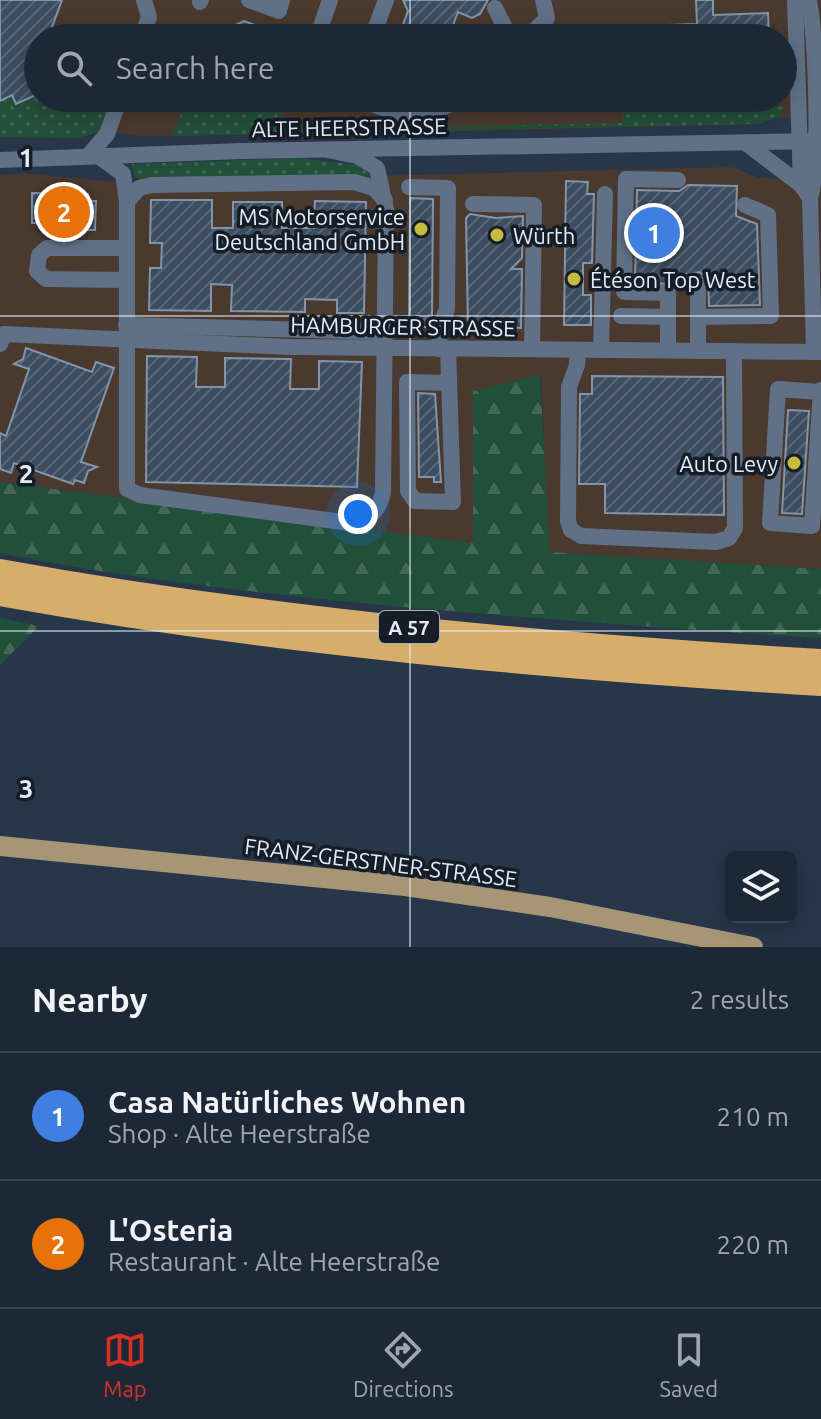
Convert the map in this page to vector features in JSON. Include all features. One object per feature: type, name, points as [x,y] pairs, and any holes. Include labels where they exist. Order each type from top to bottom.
[{"type":"highway","name":"A 57","points":[[0,571],[219,605],[441,630],[579,645],[821,661]]},
{"type":"highway","name":"A 57","points":[[0,594],[214,627],[432,654],[821,684]]},
{"type":"main road","name":"FRANZ-GERSTNER-STRASSE","points":[[0,846],[405,886],[550,907],[753,947]]},
{"type":"street","points":[[144,0],[149,17],[146,24]]},
{"type":"street","points":[[249,0],[279,11],[282,0]]},
{"type":"street","points":[[322,24],[330,0]]},
{"type":"street","points":[[377,24],[386,0]]},
{"type":"street","points":[[541,24],[547,18],[543,0]]},
{"type":"street","name":"HAMBURGER STRASSE","points":[[795,0],[796,24]]},
{"type":"street","name":"HAMBURGER STRASSE","points":[[806,191],[816,181],[819,141],[809,0]]},
{"type":"street","points":[[495,8],[503,24]]},
{"type":"street","name":"HAMBURGER STRASSE","points":[[0,344],[4,334],[126,333],[384,340],[444,349],[818,352],[816,240],[800,141],[797,56]]},
{"type":"street","points":[[115,112],[107,134],[93,155],[123,174],[127,202],[124,483],[133,494],[350,523],[360,522],[376,511],[383,493],[385,200],[377,168],[357,156],[328,150]]},
{"type":"street","points":[[394,112],[415,120],[433,112]]},
{"type":"street","name":"ALTE HEERSTRASSE","points":[[0,160],[93,155],[819,141]]},
{"type":"street","points":[[747,144],[806,191]]},
{"type":"street","points":[[668,350],[668,293],[624,292],[626,179],[678,180]]},
{"type":"street","points":[[127,202],[139,188],[152,185],[354,182],[368,184],[385,200]]},
{"type":"street","points":[[409,187],[448,188],[447,309],[440,326],[451,387],[453,502],[415,501],[408,491],[407,382],[448,383]]},
{"type":"street","points":[[601,350],[605,194]]},
{"type":"street","points":[[473,204],[534,205],[532,349]]},
{"type":"street","points":[[698,317],[771,316],[768,215],[745,205]]},
{"type":"street","points":[[126,280],[46,279],[37,271],[39,255],[47,248],[127,248]]},
{"type":"street","points":[[698,283],[698,351]]},
{"type":"street","points":[[621,316],[668,317]]},
{"type":"street","points":[[578,350],[568,408],[568,521],[571,530],[581,536],[716,542],[729,538],[735,528],[734,351]]},
{"type":"street","points":[[778,389],[821,391],[812,526],[770,523],[778,389]]},
{"type":"shaded area","points":[[0,0],[821,0],[821,117],[776,118],[758,124],[344,134],[138,136],[75,126],[14,128]]},
{"type":"shaded area","points":[[732,167],[759,178],[821,179],[821,569],[549,552],[541,376],[473,391],[473,543],[0,482],[0,175],[23,173],[117,182]]},
{"type":"green space","points":[[12,95],[17,104],[24,101],[24,112],[109,112],[105,131],[77,138],[0,137],[0,101]]},
{"type":"green space","points":[[183,112],[283,112],[277,128],[314,129],[623,123],[622,112],[782,112],[779,117],[758,124],[172,136]]},
{"type":"green space","points":[[299,158],[359,165],[377,181],[140,180],[134,176],[132,164]]},
{"type":"green space","points":[[540,375],[550,552],[821,569],[821,638],[559,620],[302,597],[150,579],[0,553],[0,482],[473,543],[473,391]]},
{"type":"green space","points":[[0,618],[39,626],[0,665]]},
{"type":"building","points":[[0,0],[62,0],[53,24],[24,24],[24,100],[16,104],[12,95],[0,101]]},
{"type":"building","points":[[403,0],[488,0],[480,14],[472,18],[458,12],[453,24],[403,24],[408,11]]},
{"type":"building","points":[[696,0],[713,0],[713,15],[768,13],[768,24],[697,24]]},
{"type":"building","points":[[566,181],[588,182],[587,194],[594,194],[592,263],[583,263],[583,295],[591,295],[591,325],[564,325]]},
{"type":"building","points":[[688,185],[737,186],[736,216],[757,224],[760,305],[709,306],[708,278],[699,272],[677,276],[675,285],[635,281],[637,190],[679,191]]},
{"type":"building","points":[[32,193],[88,194],[88,201],[96,201],[95,230],[54,230],[54,223],[32,223]]},
{"type":"building","name":"MS Motorservice Deutschland GmbH","points":[[410,198],[433,199],[432,316],[429,327],[409,327]]},
{"type":"building","points":[[151,200],[212,200],[212,228],[233,228],[233,202],[282,202],[282,228],[314,228],[315,201],[366,202],[364,313],[337,313],[337,300],[305,299],[305,312],[231,311],[232,285],[211,284],[211,311],[149,310],[150,268],[161,268],[162,243],[150,243]]},
{"type":"building","points":[[470,214],[496,218],[523,216],[522,258],[511,269],[522,269],[521,328],[468,327],[466,218]]},
{"type":"building","points":[[26,348],[92,372],[96,362],[114,368],[81,462],[97,467],[88,471],[84,483],[75,480],[73,484],[14,463],[11,473],[0,469],[0,433],[6,436],[29,369],[14,364],[23,359]]},
{"type":"building","points":[[147,356],[197,357],[196,387],[225,387],[225,358],[291,359],[290,389],[319,389],[319,361],[362,362],[357,487],[146,482]]},
{"type":"building","points":[[592,376],[723,377],[724,515],[605,513],[605,484],[579,484],[580,394],[592,394]]},
{"type":"building","points":[[418,393],[435,394],[441,482],[434,482],[434,477],[419,477]]},
{"type":"building","name":"Auto Levy","points":[[788,410],[809,411],[802,514],[782,513]]},
{"type":"place","name":"L'Osteria","points":[[64,212]]},
{"type":"place","name":"MS Motorservice Deutschland GmbH","points":[[421,229]]},
{"type":"place","name":"Casa Natürliches Wohnen","points":[[654,233]]},
{"type":"place","name":"Würth","points":[[497,235]]},
{"type":"place","name":"Étéson Top West","points":[[574,279]]},
{"type":"place","name":"Auto Levy","points":[[794,463]]}]
